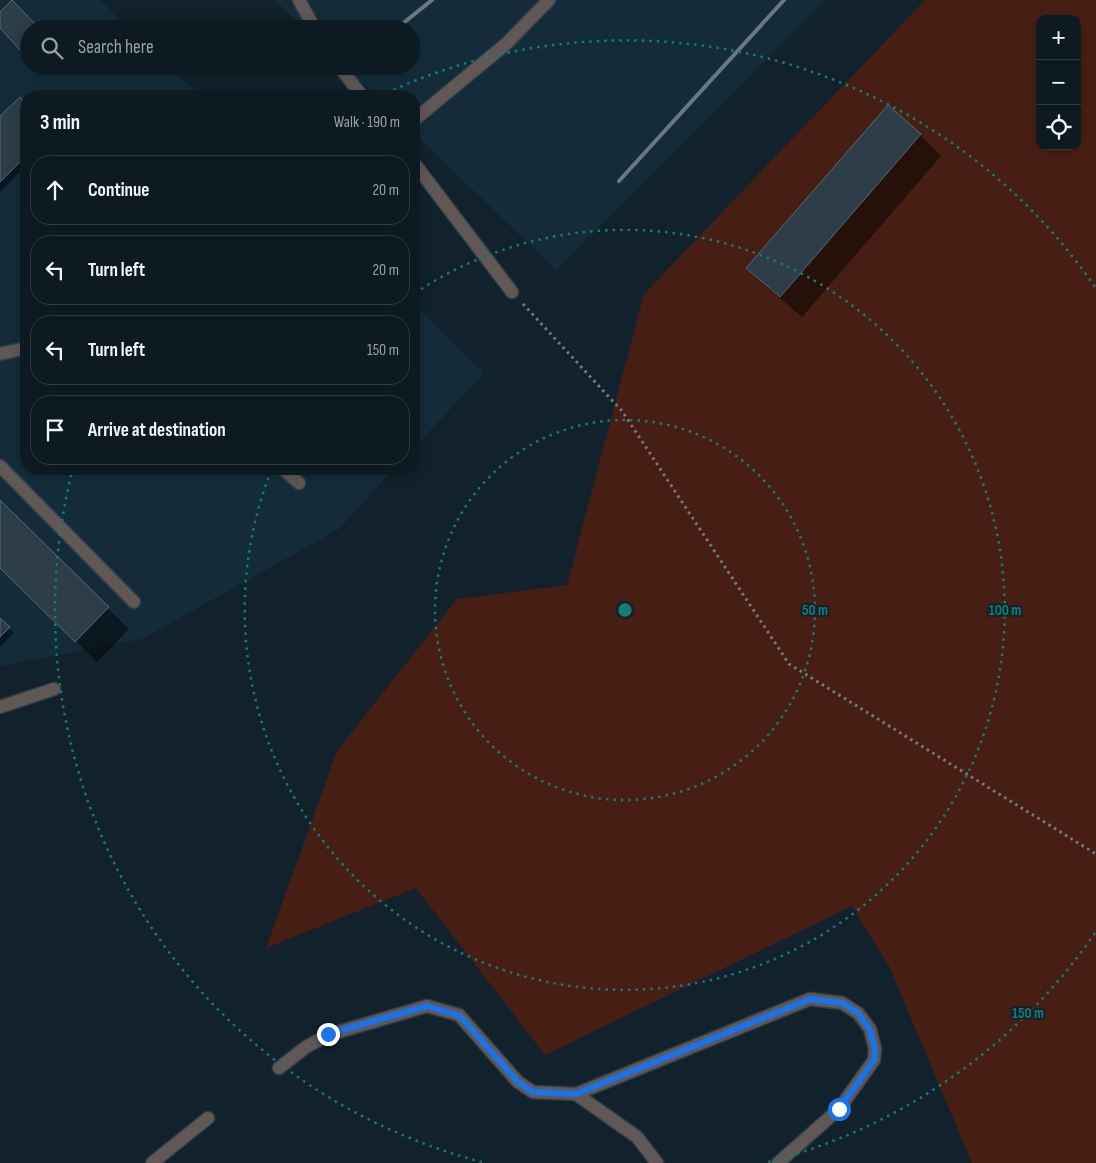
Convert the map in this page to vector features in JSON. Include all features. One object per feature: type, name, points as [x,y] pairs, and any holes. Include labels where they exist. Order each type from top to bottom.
[{"type":"lane","points":[[299,0],[310,20]]},
{"type":"lane","points":[[420,115],[506,44],[549,0]]},
{"type":"lane","points":[[346,75],[357,90]]},
{"type":"lane","points":[[420,171],[512,292]]},
{"type":"lane","points":[[0,354],[20,349]]},
{"type":"lane","points":[[0,466],[134,602]]},
{"type":"lane","points":[[290,475],[299,483]]},
{"type":"lane","points":[[0,707],[54,689]]},
{"type":"lane","points":[[279,1068],[306,1047],[328,1034],[427,1006],[460,1016],[518,1082],[533,1092],[576,1094],[810,999],[842,1003],[858,1013],[867,1024],[875,1049],[874,1060],[839,1109],[778,1163]]},
{"type":"lane","points":[[576,1094],[637,1137],[657,1163]]},
{"type":"lane","points":[[152,1163],[208,1118]]},
{"type":"path","points":[[512,292],[622,411],[789,664],[1096,854]]},
{"type":"shaded area","points":[[0,0],[100,0],[121,20],[20,20],[20,75],[178,75],[194,90],[20,90],[20,475],[388,475],[339,529],[142,639],[0,666]]},
{"type":"shaded area","points":[[275,0],[825,0],[556,270],[420,139],[420,90],[370,90],[354,75],[420,75],[420,20],[296,20]]},
{"type":"shaded area","points":[[925,0],[1096,0],[1096,1163],[972,1163],[889,966],[852,906],[545,1055],[416,888],[266,948],[337,751],[457,599],[567,585],[644,294]]},
{"type":"shaded area","points":[[420,310],[484,373],[420,442]]},
{"type":"building","points":[[12,0],[31,20],[20,20],[20,50],[0,28],[0,12]]},
{"type":"building","points":[[20,97],[20,162],[0,182],[0,116]]},
{"type":"building","points":[[888,105],[921,134],[780,297],[746,268]]},
{"type":"building","points":[[0,500],[109,607],[75,642],[0,568]]},
{"type":"building","points":[[0,618],[10,627],[0,637]]},
{"type":"railway","points":[[407,20],[432,0]]},
{"type":"railway","points":[[619,181],[784,0]]},
{"type":"route","points":[[328,1034],[427,1006],[460,1016],[518,1082],[533,1092],[576,1094],[810,999],[842,1003],[858,1013],[867,1024],[875,1049],[873,1062],[839,1109]]}]
